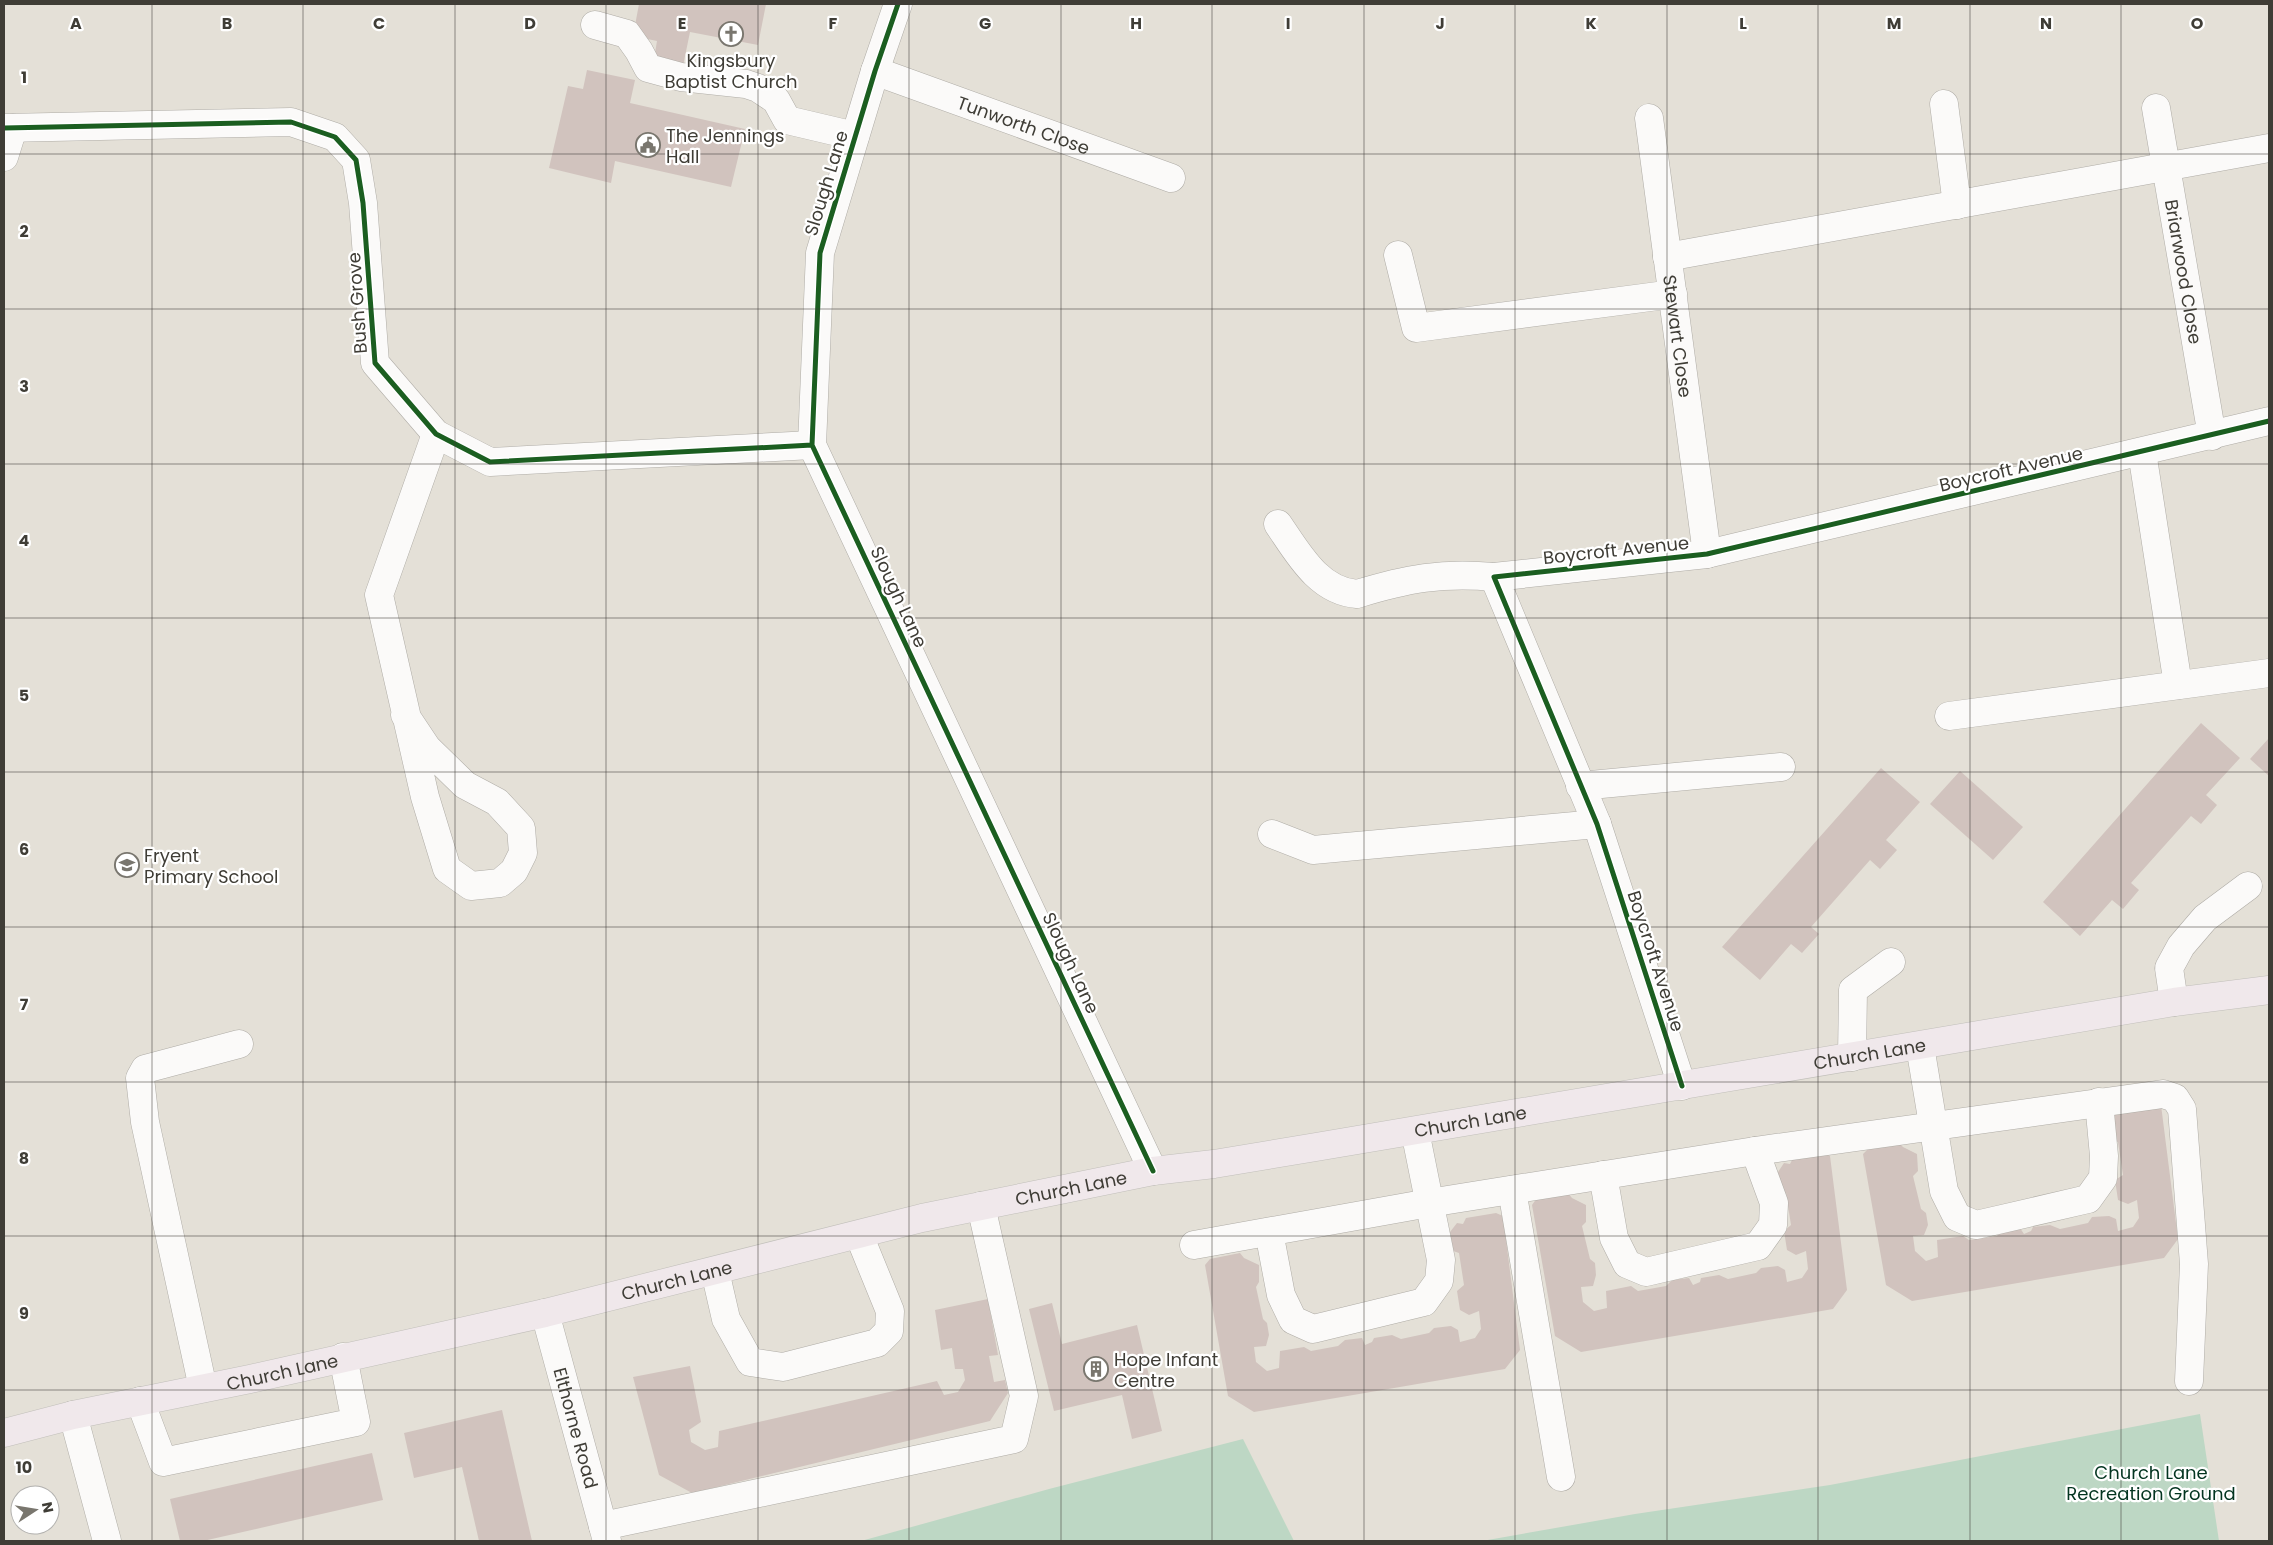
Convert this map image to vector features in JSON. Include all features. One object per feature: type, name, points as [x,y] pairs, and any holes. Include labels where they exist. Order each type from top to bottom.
[{"type":"main road","name":"Church Lane","points":[[4,1433],[74,1415],[546,1313],[922,1218],[1153,1171],[1214,1164],[1415,1131],[2174,1002],[2269,990]]},
{"type":"street","name":"Slough Lane","points":[[898,4],[875,71],[820,253],[812,445],[1153,1171]]},
{"type":"street","points":[[595,25],[627,34],[648,68],[681,77],[752,86],[776,100],[787,120],[855,136]]},
{"type":"street","name":"Tunworth Close","points":[[875,71],[1171,178]]},
{"type":"street","points":[[1944,104],[1958,205]]},
{"type":"street","name":"Briarwood Close","points":[[2156,108],[2212,436]]},
{"type":"street","name":"Stewart Close","points":[[1649,118],[1707,554]]},
{"type":"street","name":"Bush Grove","points":[[9,128],[291,122],[335,137],[356,160],[363,203],[375,363],[436,434],[490,462],[812,445]]},
{"type":"street","points":[[4,156],[9,128]]},
{"type":"street","points":[[1667,257],[2269,148]]},
{"type":"street","points":[[1398,255],[1416,328],[1673,294]]},
{"type":"street","name":"Boycroft Avenue","points":[[1682,1086],[1596,824],[1494,577],[1707,554],[2269,421]]},
{"type":"street","points":[[405,716],[427,748],[465,785],[497,802],[521,828],[523,852],[514,871],[500,883],[471,886],[447,869],[425,797],[405,716],[379,595],[436,434]]},
{"type":"street","points":[[2142,452],[2178,685]]},
{"type":"street","points":[[1278,524],[1317,577],[1332,587],[1346,593],[1357,594],[1428,576],[1462,574],[1494,577]]},
{"type":"street","points":[[1949,716],[2269,673]]},
{"type":"street","points":[[1580,786],[1781,767]]},
{"type":"street","points":[[1272,834],[1313,850],[1596,824]]},
{"type":"street","points":[[2174,1002],[2169,968],[2181,946],[2205,918],[2248,886]]},
{"type":"street","points":[[1852,1057],[1853,990],[1891,962]]},
{"type":"street","points":[[203,1388],[145,1122],[140,1078],[144,1069],[239,1044]]},
{"type":"street","points":[[1920,1046],[1944,1191],[1956,1217],[1976,1225],[2088,1199],[2103,1178],[2104,1156],[2099,1102]]},
{"type":"street","points":[[1194,1245],[1429,1203],[1755,1151],[2163,1094],[2175,1098],[2182,1109],[2194,1264],[2189,1381]]},
{"type":"street","points":[[1269,1232],[1281,1295],[1293,1320],[1313,1329],[1424,1302],[1440,1282],[1441,1260],[1415,1131]]},
{"type":"street","points":[[1603,1175],[1614,1238],[1626,1264],[1646,1272],[1758,1246],[1773,1225],[1774,1203],[1755,1151]]},
{"type":"street","points":[[1512,1190],[1561,1477]]},
{"type":"street","points":[[605,1534],[1014,1439],[1024,1396],[981,1206]]},
{"type":"street","points":[[715,1271],[726,1319],[750,1362],[783,1367],[811,1360],[877,1343],[889,1331],[890,1311],[859,1235]]},
{"type":"street","name":"Elthorne Road","points":[[546,1313],[605,1534]]},
{"type":"street","points":[[140,1401],[163,1462],[356,1422],[343,1357]]},
{"type":"street","points":[[74,1415],[106,1541]]},
{"type":"green space","name":"Church Lane Recreation Ground","points":[[2200,1414],[2219,1541],[1482,1541],[1635,1514],[1830,1485]]},
{"type":"green space","points":[[1243,1439],[1294,1541],[861,1541],[1049,1489]]},
{"type":"building","name":"Kingsbury Baptist Church","points":[[639,4],[766,4],[758,45],[690,32],[683,66],[654,59],[657,41],[633,36]]},
{"type":"building","name":"The Jennings Hall","points":[[587,70],[635,80],[630,103],[745,129],[731,187],[615,161],[611,183],[549,168],[568,86],[583,89]]},
{"type":"building","points":[[2201,723],[2240,758],[2206,795],[2217,805],[2201,824],[2191,816],[2131,883],[2139,890],[2123,909],[2112,900],[2080,936],[2043,902]]},
{"type":"building","points":[[2269,738],[2269,776],[2250,759]]},
{"type":"building","points":[[1881,768],[1920,802],[1886,840],[1897,850],[1880,869],[1870,860],[1811,927],[1819,934],[1802,953],[1791,944],[1760,980],[1722,947]]},
{"type":"building","points":[[1960,771],[2023,827],[1993,860],[1930,804]]},
{"type":"building","points":[[2161,1105],[2178,1239],[2164,1258],[1912,1301],[1886,1285],[1863,1154],[1869,1148],[1898,1142],[1903,1147],[1917,1154],[1918,1171],[1913,1176],[1921,1209],[1926,1213],[1928,1225],[1924,1235],[1913,1236],[1915,1251],[1926,1261],[1938,1257],[1937,1240],[1963,1236],[1969,1240],[1997,1236],[2003,1229],[2020,1228],[2024,1234],[2031,1231],[2033,1227],[2050,1225],[2060,1229],[2088,1223],[2092,1217],[2109,1216],[2116,1219],[2118,1231],[2133,1227],[2139,1218],[2137,1200],[2128,1204],[2118,1200],[2115,1180],[2123,1175],[2118,1142],[2111,1140],[2109,1121],[2115,1112]]},
{"type":"building","points":[[1822,1152],[1830,1156],[1847,1290],[1833,1309],[1581,1352],[1555,1336],[1532,1205],[1537,1198],[1567,1192],[1572,1198],[1586,1205],[1586,1222],[1582,1226],[1590,1259],[1595,1263],[1596,1275],[1593,1286],[1581,1287],[1583,1302],[1594,1311],[1607,1308],[1606,1291],[1631,1286],[1638,1291],[1666,1286],[1672,1280],[1689,1278],[1693,1285],[1700,1282],[1701,1278],[1719,1275],[1728,1279],[1756,1273],[1761,1268],[1778,1266],[1785,1270],[1787,1282],[1802,1278],[1808,1269],[1806,1251],[1796,1255],[1787,1250],[1784,1231],[1791,1225],[1786,1193],[1779,1191],[1778,1172],[1784,1163],[1790,1164],[1793,1158]]},
{"type":"building","points":[[1496,1213],[1503,1216],[1520,1350],[1505,1369],[1254,1412],[1228,1396],[1205,1265],[1210,1259],[1240,1253],[1244,1258],[1259,1265],[1259,1282],[1256,1287],[1263,1319],[1267,1323],[1269,1335],[1266,1346],[1254,1347],[1256,1362],[1267,1371],[1279,1368],[1280,1351],[1304,1347],[1311,1351],[1338,1346],[1345,1340],[1362,1338],[1365,1345],[1372,1342],[1374,1338],[1392,1335],[1401,1339],[1429,1333],[1434,1328],[1451,1326],[1458,1330],[1460,1342],[1475,1338],[1481,1329],[1479,1311],[1469,1315],[1460,1310],[1457,1291],[1464,1285],[1459,1253],[1453,1251],[1450,1232],[1457,1223],[1463,1224],[1466,1218]]},
{"type":"building","points":[[988,1299],[998,1355],[989,1356],[994,1382],[1005,1380],[1008,1393],[990,1421],[692,1493],[659,1475],[633,1377],[690,1366],[701,1422],[689,1430],[691,1442],[705,1450],[718,1447],[719,1431],[937,1381],[944,1395],[958,1392],[965,1380],[963,1369],[955,1369],[952,1348],[941,1350],[935,1310]]},
{"type":"building","name":"Hope Infant Centre","points":[[1052,1303],[1062,1344],[1137,1325],[1162,1431],[1132,1439],[1122,1395],[1054,1411],[1029,1309]]},
{"type":"building","points":[[502,1410],[532,1541],[479,1541],[462,1467],[414,1478],[404,1433]]},
{"type":"building","points":[[372,1453],[383,1500],[203,1541],[180,1541],[170,1499]]},
{"type":"cycle path","points":[[898,4],[875,71],[820,253],[812,445],[1153,1171]]},
{"type":"cycle path","points":[[4,128],[291,122],[335,137],[356,160],[363,203],[375,363],[436,434],[490,462],[812,445]]},
{"type":"cycle path","points":[[1682,1086],[1597,824],[1494,577],[1707,554],[2269,421]]},
{"type":"place","name":"Kingsbury Baptist Church","points":[[731,34]]},
{"type":"place","name":"The Jennings Hall","points":[[648,145]]},
{"type":"place","name":"Fryent Primary School","points":[[127,865]]},
{"type":"place","name":"Hope Infant Centre","points":[[1096,1369]]}]
